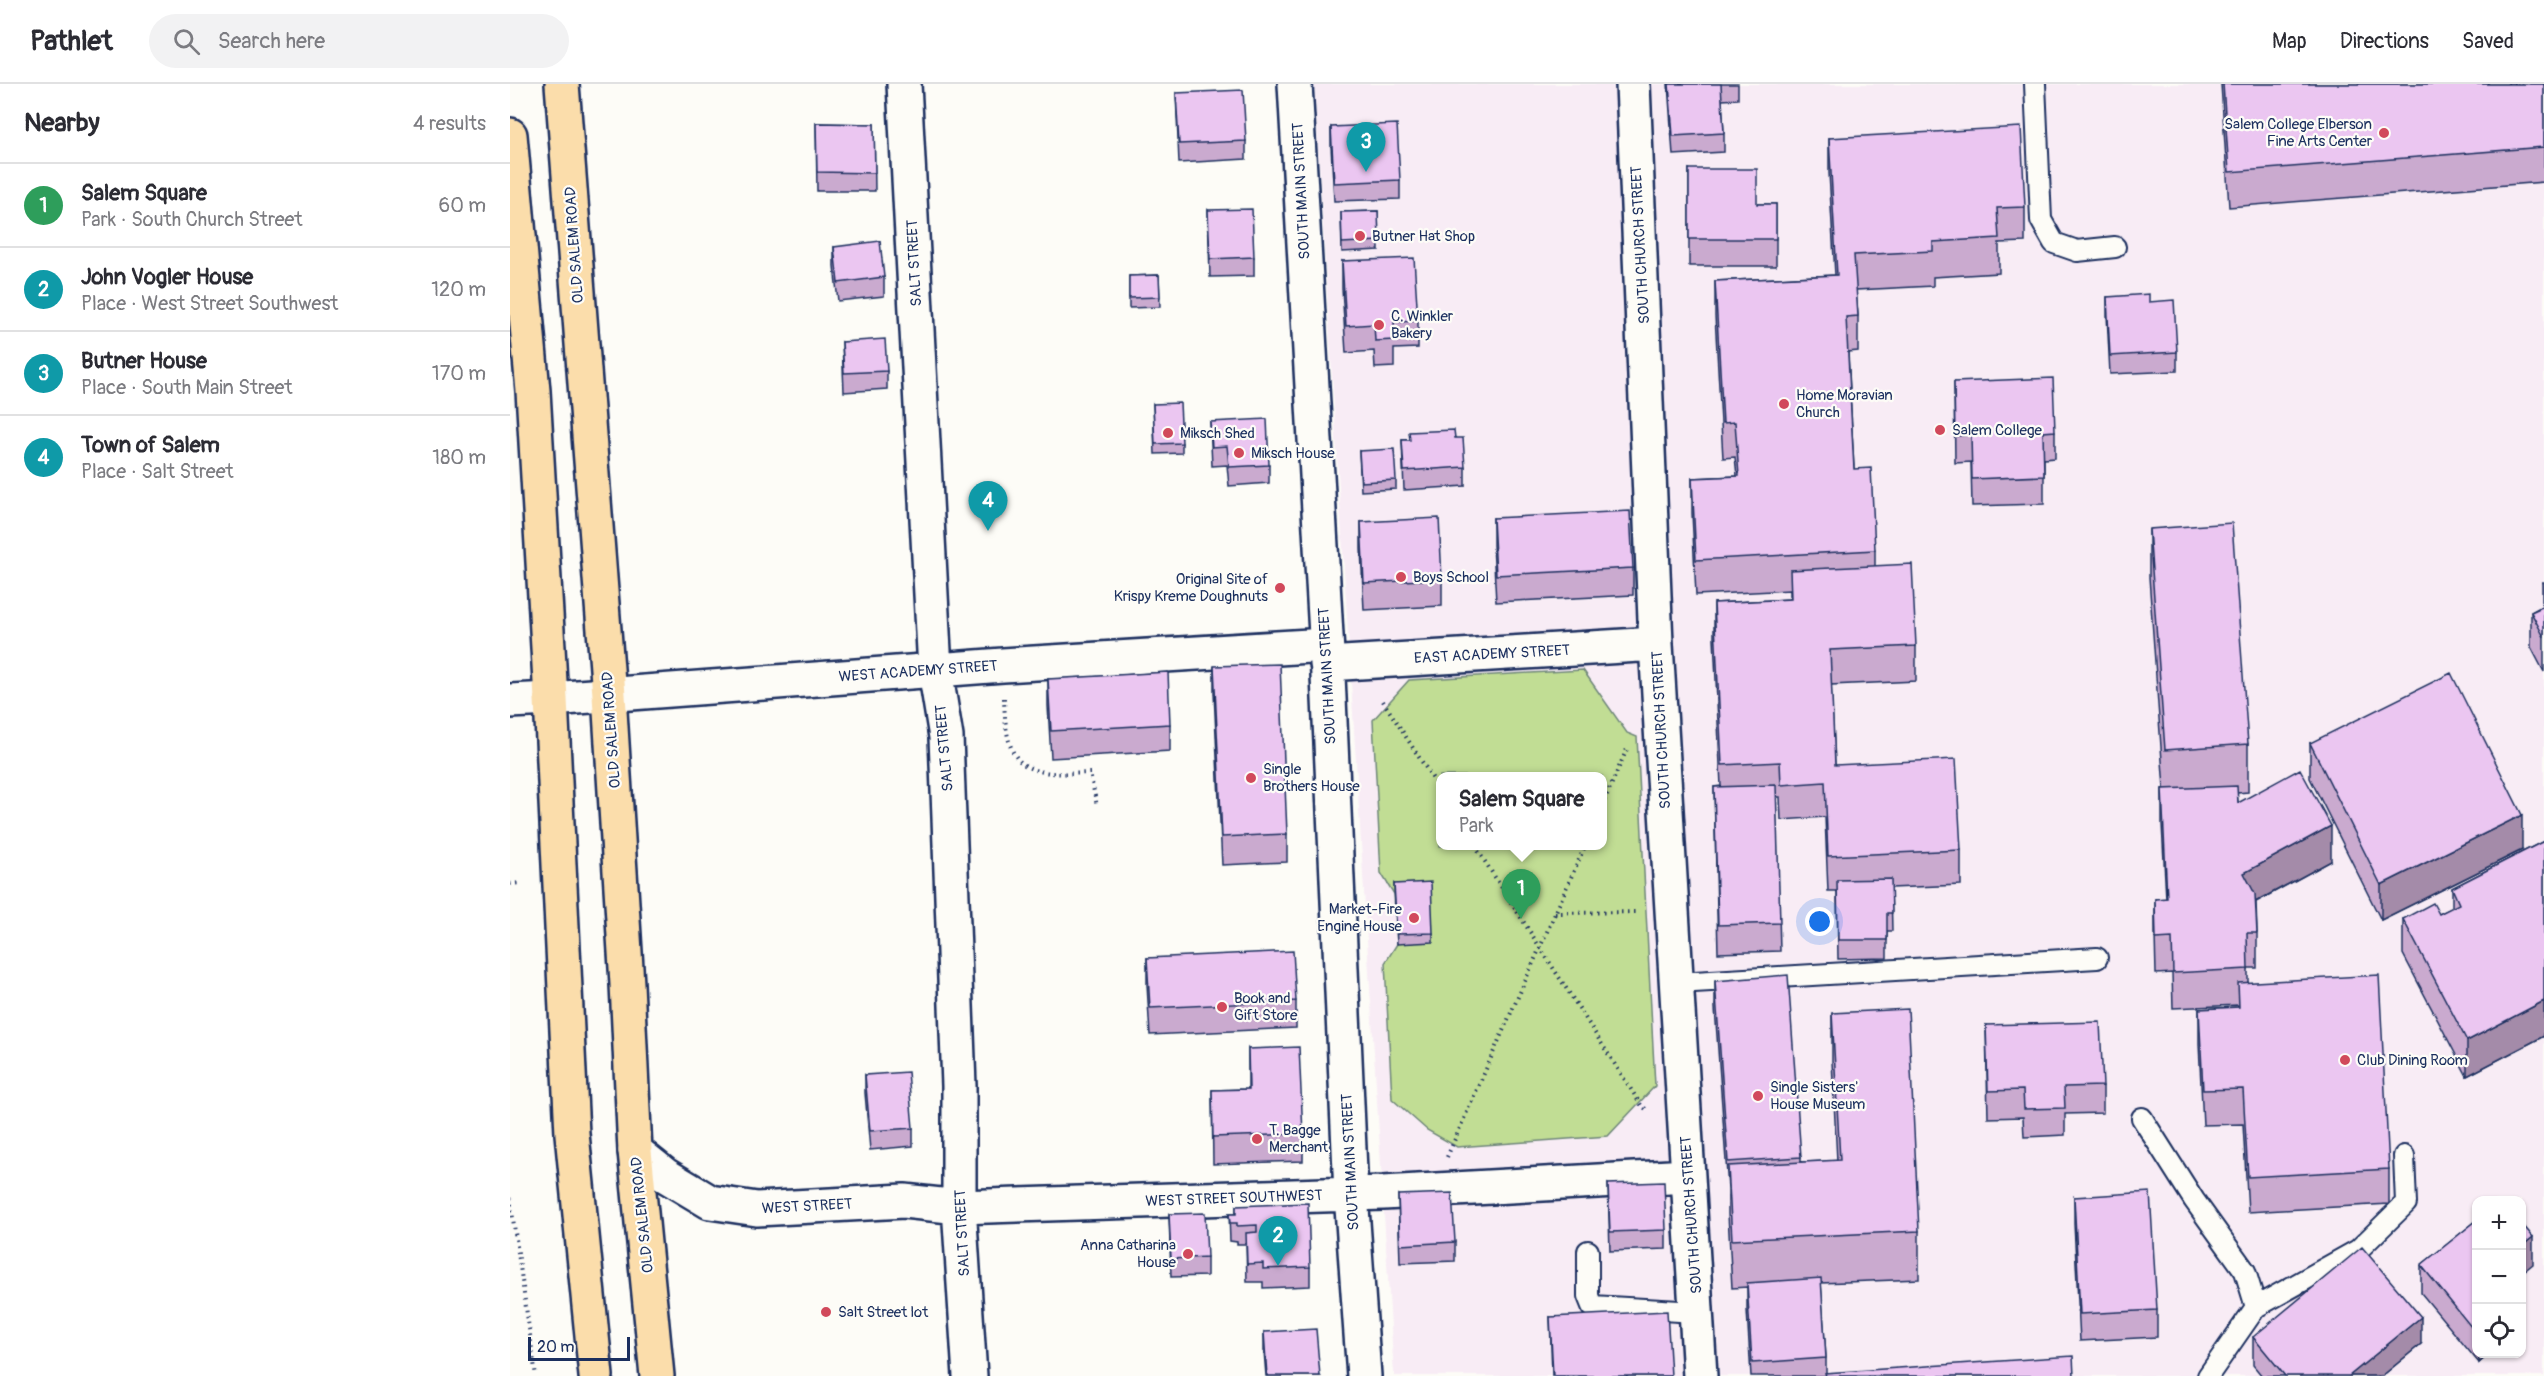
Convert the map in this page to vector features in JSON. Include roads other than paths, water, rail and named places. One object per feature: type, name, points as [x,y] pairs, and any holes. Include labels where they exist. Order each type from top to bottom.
[{"type":"main road","name":"OLD SALEM ROAD","points":[[562,84],[609,695],[635,1151],[657,1376]]},
{"type":"main road","points":[[510,135],[533,391],[551,699],[572,1134],[596,1376]]},
{"type":"street","name":"SALT STREET","points":[[904,84],[935,670],[946,737],[959,1086],[959,1208],[970,1376]]},
{"type":"street","name":"SOUTH MAIN STREET","points":[[1295,84],[1326,654],[1351,1194],[1364,1376]]},
{"type":"street","name":"SOUTH CHURCH STREET","points":[[1633,84],[1656,644],[1700,1376]]},
{"type":"street","name":"EAST ACADEMY STREET","points":[[1326,654],[1656,644]]},
{"type":"street","name":"WEST ACADEMY STREET","points":[[510,701],[1004,665],[1326,654]]},
{"type":"street","name":"WEST STREET","points":[[635,1151],[665,1175],[711,1202],[757,1209],[904,1201],[959,1208]]},
{"type":"street","name":"WEST STREET SOUTHWEST","points":[[959,1208],[1351,1194],[1688,1176]]},
{"type":"lane","points":[[2035,84],[2041,220],[2054,243],[2077,251],[2115,247]]},
{"type":"lane","points":[[1677,983],[2097,958]]},
{"type":"lane","points":[[2142,1118],[2194,1200],[2245,1271],[2256,1307]]},
{"type":"lane","points":[[2208,1376],[2256,1307],[2358,1250],[2406,1203],[2404,1156]]},
{"type":"lane","points":[[1588,1251],[1588,1296],[1592,1306],[1697,1312]]},
{"type":"place","name":"Salem College Elberson Fine Arts Center","points":[[2384,133]]},
{"type":"place","name":"Butner House","points":[[1366,172]]},
{"type":"place","name":"Butner Hat Shop","points":[[1360,236]]},
{"type":"place","name":"C. Winkler Bakery","points":[[1379,325]]},
{"type":"place","name":"Home Moravian Church","points":[[1784,404]]},
{"type":"place","name":"Salem College","points":[[1940,430]]},
{"type":"place","name":"Miksch Shed","points":[[1168,433]]},
{"type":"place","name":"Miksch House","points":[[1239,453]]},
{"type":"place","name":"Town of Salem","points":[[988,531]]},
{"type":"place","name":"Boys School","points":[[1401,577]]},
{"type":"place","name":"Original Site of Krispy Kreme Doughnuts","points":[[1280,588]]},
{"type":"place","name":"Single Brothers House","points":[[1251,778]]},
{"type":"place","name":"Market-Fire Engine House","points":[[1414,918]]},
{"type":"place","name":"Salem Square","points":[[1521,919]]},
{"type":"place","name":"Book and Gift Store","points":[[1222,1007]]},
{"type":"place","name":"Club Dining Room","points":[[2345,1060]]},
{"type":"place","name":"Single Sisters' House Museum","points":[[1758,1096]]},
{"type":"place","name":"T. Bagge Merchant","points":[[1257,1139]]},
{"type":"place","name":"Anna Catharina House","points":[[1188,1254]]},
{"type":"place","name":"John Vogler House","points":[[1278,1266]]},
{"type":"place","name":"Salt Street lot","points":[[826,1312]]}]
